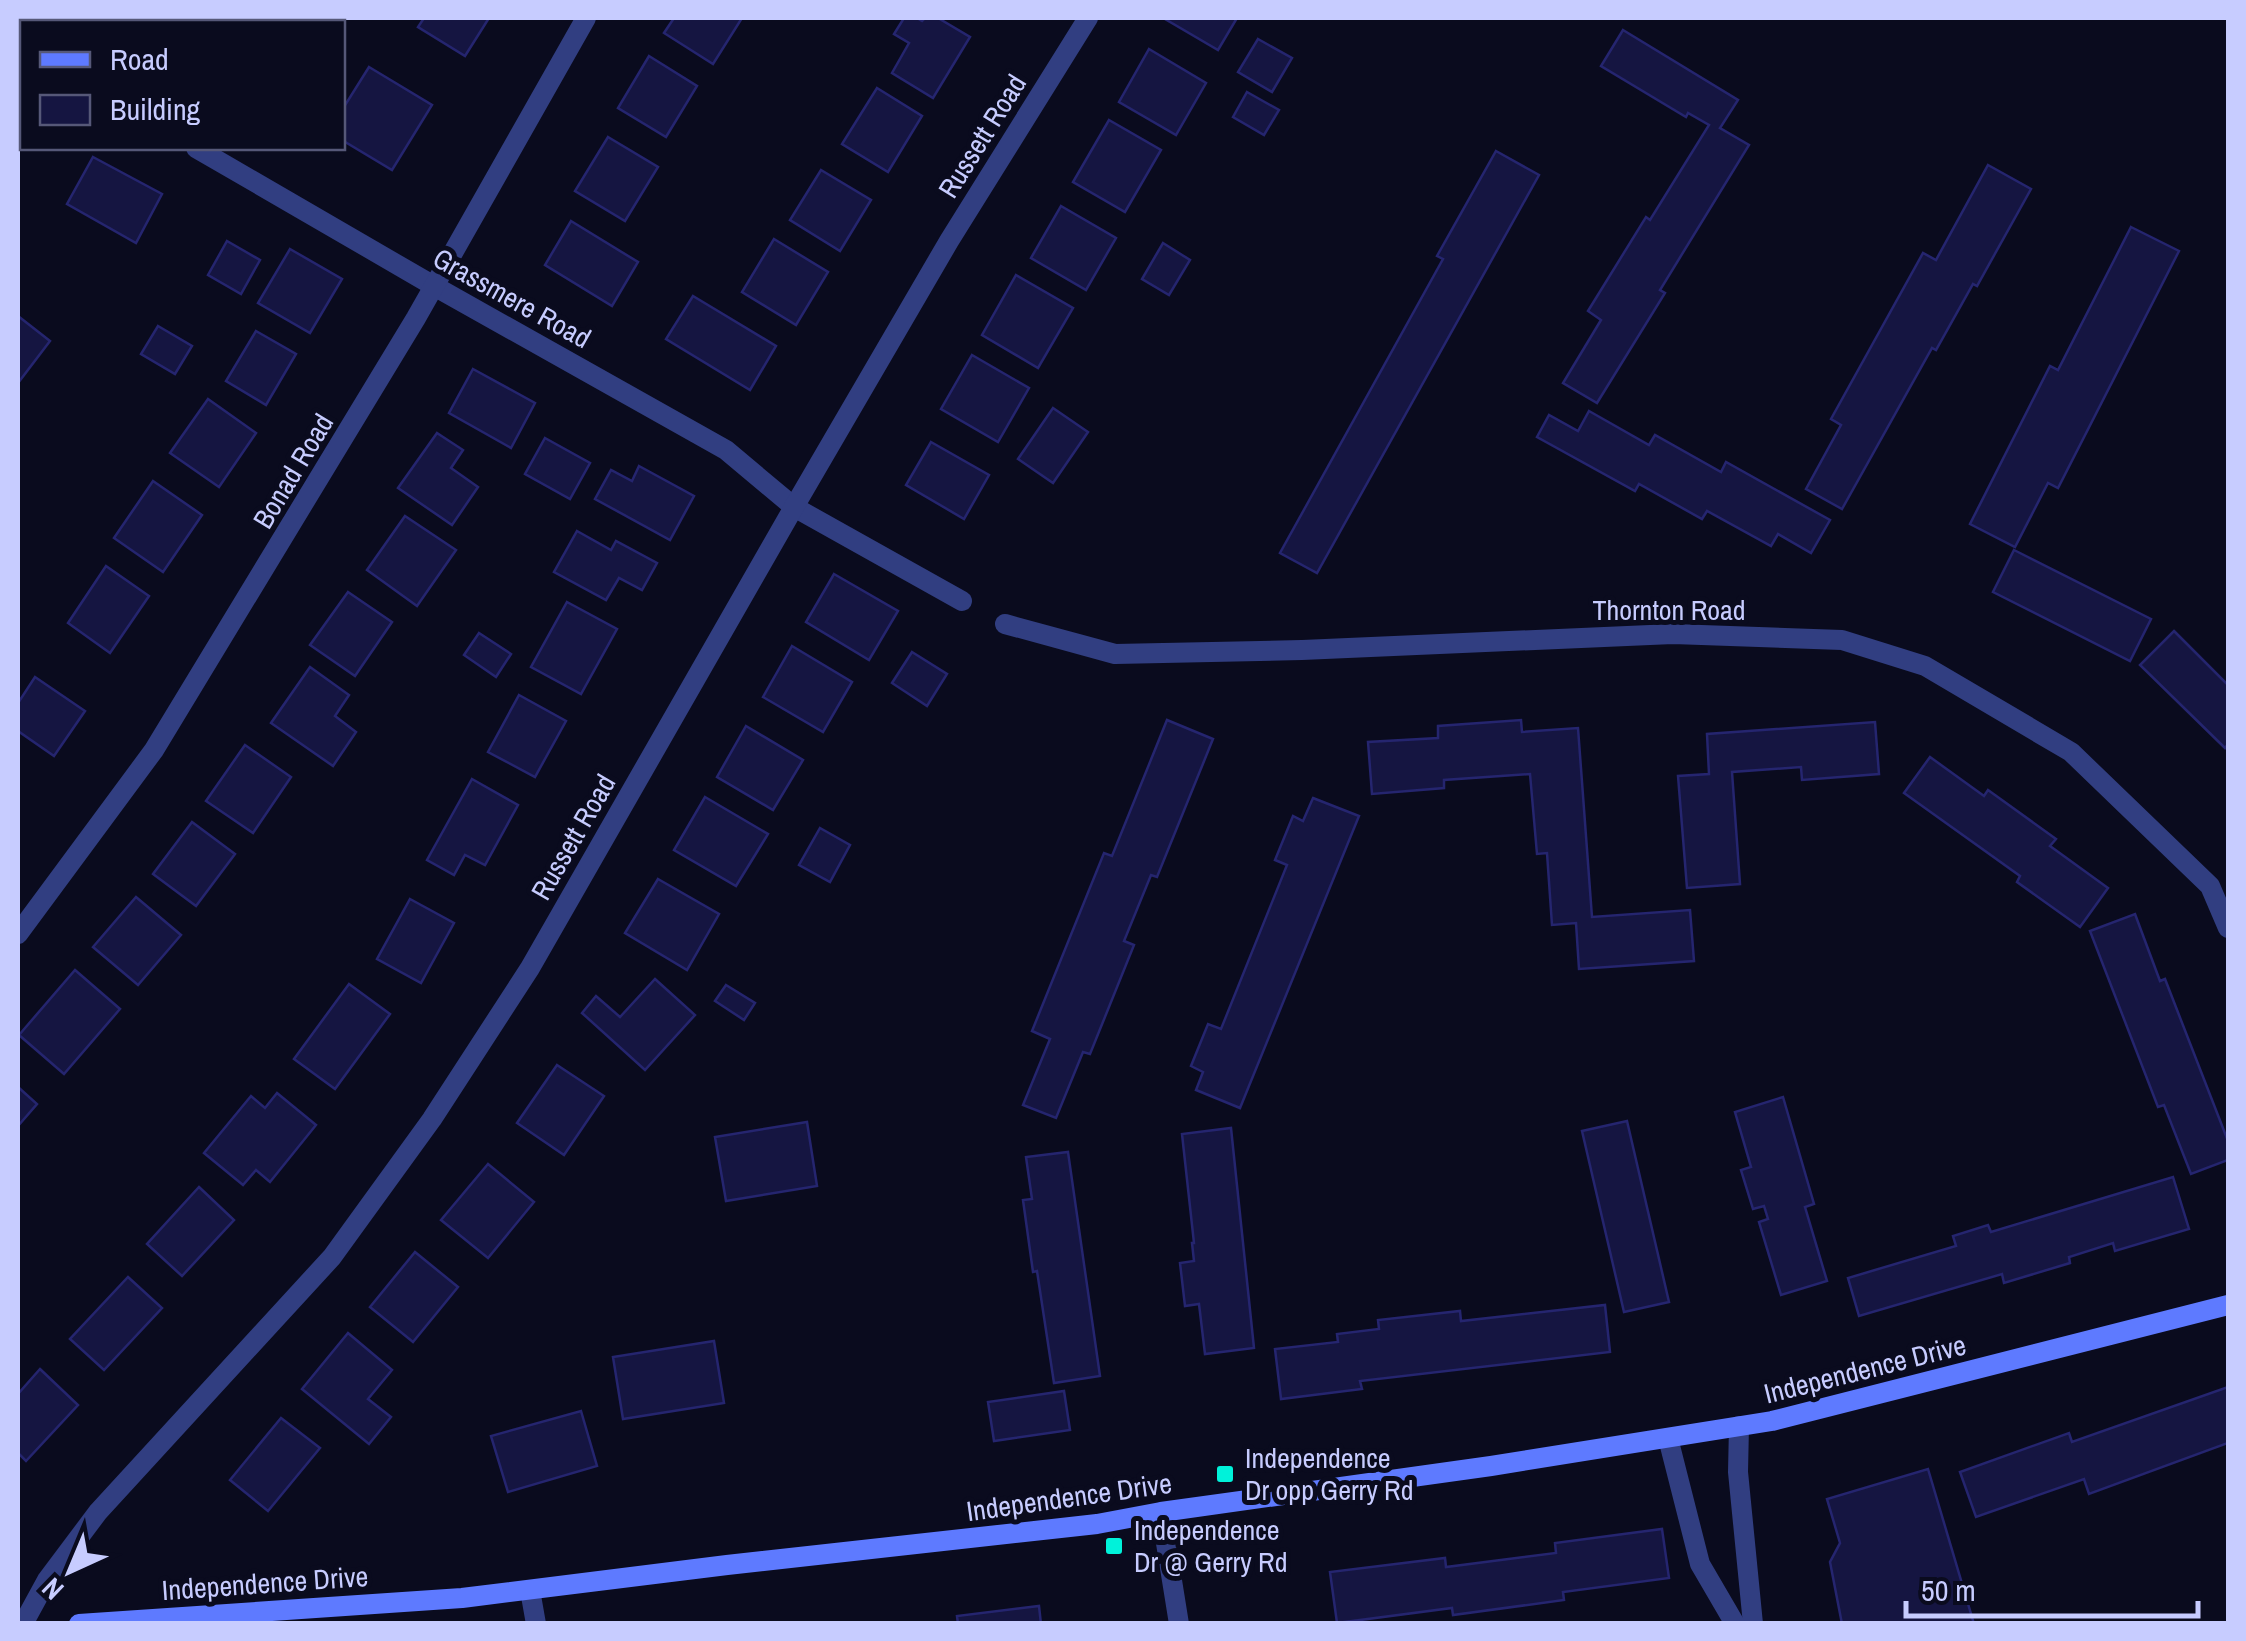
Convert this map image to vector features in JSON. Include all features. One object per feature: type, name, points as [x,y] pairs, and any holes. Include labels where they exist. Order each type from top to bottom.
[{"type":"main road","name":"Independence Drive","points":[[79,1624],[462,1598],[1098,1524],[1491,1466],[1772,1421],[2228,1306]]},
{"type":"street","name":"Bonad Road","points":[[18,934],[154,750],[434,286],[586,18]]},
{"type":"street","name":"Russett Road","points":[[23,1624],[46,1580],[98,1512],[332,1257],[432,1119],[530,968],[949,241],[1088,18]]},
{"type":"street","name":"Grassmere Road","points":[[199,150],[726,450],[794,506]]},
{"type":"street","points":[[794,506],[962,601]]},
{"type":"street","name":"Thornton Road","points":[[1005,624],[1116,654],[1673,634],[1842,640],[1925,666],[2071,752],[2210,886],[2228,928]]},
{"type":"street","points":[[1739,1426],[1738,1472],[1753,1624]]},
{"type":"street","points":[[1668,1438],[1700,1564],[1735,1624]]},
{"type":"street","points":[[1161,1512],[1180,1624]]},
{"type":"street","points":[[530,1590],[536,1624]]},
{"type":"building","points":[[229,18],[233,20],[150,20]]},
{"type":"building","points":[[424,18],[489,18],[465,56],[418,27]]},
{"type":"building","points":[[674,18],[742,18],[713,64],[664,33]]},
{"type":"building","points":[[904,18],[938,18],[970,37],[933,98],[892,73],[909,43],[894,34]]},
{"type":"building","points":[[1166,18],[1237,18],[1218,50]]},
{"type":"building","points":[[1623,30],[1738,100],[1720,128],[1749,145],[1660,290],[1665,293],[1597,403],[1563,383],[1601,320],[1588,311],[1709,125],[1688,113],[1686,117],[1601,66]]},
{"type":"building","points":[[1258,39],[1292,58],[1272,92],[1238,72]]},
{"type":"building","points":[[1149,49],[1206,83],[1176,135],[1119,102]]},
{"type":"building","points":[[649,56],[697,86],[666,137],[618,108]]},
{"type":"building","points":[[369,67],[432,105],[392,170],[345,142],[345,105]]},
{"type":"building","points":[[877,88],[922,116],[888,172],[842,144]]},
{"type":"building","points":[[1247,92],[1279,110],[1264,135],[1233,117]]},
{"type":"building","points":[[1109,120],[1161,150],[1125,212],[1073,182]]},
{"type":"building","points":[[608,137],[658,167],[625,221],[575,191]]},
{"type":"building","points":[[1496,151],[1539,175],[1317,573],[1280,553],[1443,259],[1437,256]]},
{"type":"building","points":[[93,157],[162,194],[136,243],[67,204]]},
{"type":"building","points":[[1988,165],[2031,189],[1977,286],[1973,284],[1936,350],[1932,348],[1842,509],[1806,489],[1841,425],[1831,419],[1923,253],[1936,260]]},
{"type":"building","points":[[821,170],[871,200],[840,251],[790,220]]},
{"type":"building","points":[[1061,206],[1116,238],[1086,290],[1031,258]]},
{"type":"building","points":[[571,221],[638,262],[612,306],[545,265]]},
{"type":"building","points":[[2131,227],[2179,251],[2058,488],[2048,483],[2015,547],[1970,524],[2050,366],[2058,370]]},
{"type":"building","points":[[774,239],[828,272],[796,325],[742,292]]},
{"type":"building","points":[[227,241],[260,260],[241,294],[208,275]]},
{"type":"building","points":[[1163,243],[1190,260],[1169,295],[1142,279]]},
{"type":"building","points":[[290,249],[342,279],[310,333],[258,303]]},
{"type":"building","points":[[1016,275],[1073,308],[1038,368],[982,335]]},
{"type":"building","points":[[693,296],[776,346],[750,390],[666,339]]},
{"type":"building","points":[[18,316],[50,341],[18,383]]},
{"type":"building","points":[[158,326],[192,346],[175,374],[141,354]]},
{"type":"building","points":[[256,331],[296,354],[266,405],[226,381]]},
{"type":"building","points":[[972,355],[1029,388],[998,442],[941,409]]},
{"type":"building","points":[[473,369],[535,403],[511,448],[449,413]]},
{"type":"building","points":[[208,399],[256,433],[219,487],[170,453]]},
{"type":"building","points":[[1053,408],[1088,432],[1053,483],[1018,459]]},
{"type":"building","points":[[1589,411],[1649,445],[1655,435],[1721,472],[1726,462],[1830,520],[1811,553],[1778,534],[1771,546],[1707,511],[1702,519],[1639,484],[1635,491],[1537,437],[1549,415],[1578,431]]},
{"type":"building","points":[[437,433],[463,450],[451,468],[478,487],[452,525],[398,488]]},
{"type":"building","points":[[545,438],[590,463],[570,499],[525,474]]},
{"type":"building","points":[[931,442],[989,475],[964,519],[906,485]]},
{"type":"building","points":[[639,466],[694,496],[670,540],[595,499],[611,470],[632,481]]},
{"type":"building","points":[[153,481],[202,515],[163,572],[114,538]]},
{"type":"building","points":[[405,516],[456,550],[417,606],[367,570]]},
{"type":"building","points":[[577,531],[611,550],[616,541],[657,563],[642,590],[619,578],[606,600],[554,572]]},
{"type":"building","points":[[2014,550],[2151,619],[2130,661],[1993,592]]},
{"type":"building","points":[[106,566],[149,596],[110,653],[68,623]]},
{"type":"building","points":[[834,574],[898,611],[869,660],[806,622]]},
{"type":"building","points":[[348,592],[392,622],[355,676],[310,645]]},
{"type":"building","points":[[567,602],[617,629],[581,694],[531,667]]},
{"type":"building","points":[[2174,631],[2228,685],[2225,748],[2140,665]]},
{"type":"building","points":[[479,633],[511,654],[496,677],[464,655]]},
{"type":"building","points":[[792,646],[852,682],[823,732],[763,697]]},
{"type":"building","points":[[912,652],[947,674],[927,706],[892,683]]},
{"type":"building","points":[[310,667],[349,695],[335,716],[356,732],[333,766],[271,723]]},
{"type":"building","points":[[35,677],[85,711],[54,756],[18,731],[18,703]]},
{"type":"building","points":[[519,695],[566,721],[535,777],[488,752]]},
{"type":"building","points":[[1167,720],[1213,739],[1157,877],[1151,875],[1124,941],[1134,945],[1090,1054],[1083,1052],[1056,1118],[1023,1105],[1050,1039],[1032,1031],[1104,853],[1112,856]]},
{"type":"building","points":[[1521,720],[1522,732],[1578,728],[1592,917],[1690,910],[1694,961],[1579,969],[1576,923],[1552,925],[1547,853],[1537,854],[1530,774],[1444,780],[1444,788],[1372,794],[1368,742],[1438,738],[1438,726]]},
{"type":"building","points":[[1875,722],[1879,774],[1802,780],[1801,767],[1732,772],[1740,884],[1687,888],[1678,776],[1709,774],[1707,734]]},
{"type":"building","points":[[746,726],[803,760],[773,810],[717,777]]},
{"type":"building","points":[[245,745],[291,777],[253,833],[206,801]]},
{"type":"building","points":[[1930,757],[1984,796],[1988,790],[2056,839],[2050,846],[2108,888],[2080,927],[2017,882],[2020,876],[1904,793]]},
{"type":"building","points":[[472,779],[518,805],[485,865],[465,855],[454,875],[427,860]]},
{"type":"building","points":[[705,797],[768,834],[736,886],[674,850]]},
{"type":"building","points":[[1313,798],[1359,816],[1240,1108],[1196,1090],[1203,1072],[1191,1066],[1208,1024],[1221,1029],[1287,865],[1275,860],[1293,816],[1303,821]]},
{"type":"building","points":[[192,822],[235,854],[196,906],[153,874]]},
{"type":"building","points":[[820,828],[850,845],[830,882],[799,865]]},
{"type":"building","points":[[658,879],[719,914],[687,970],[625,933]]},
{"type":"building","points":[[136,897],[181,935],[138,985],[93,947]]},
{"type":"building","points":[[410,899],[454,923],[421,983],[377,959]]},
{"type":"building","points":[[2135,914],[2160,981],[2165,979],[2228,1141],[2228,1160],[2191,1174],[2164,1105],[2158,1107],[2090,931]]},
{"type":"building","points":[[75,970],[120,1009],[64,1074],[19,1035]]},
{"type":"building","points":[[655,979],[695,1015],[645,1070],[582,1013],[596,996],[620,1017]]},
{"type":"building","points":[[349,984],[390,1014],[335,1089],[294,1059]]},
{"type":"building","points":[[726,985],[755,1003],[744,1020],[715,1001]]},
{"type":"building","points":[[557,1065],[604,1096],[564,1155],[517,1123]]},
{"type":"building","points":[[18,1087],[37,1104],[18,1126]]},
{"type":"building","points":[[277,1093],[316,1125],[270,1182],[256,1170],[243,1185],[204,1153],[251,1096],[265,1108]]},
{"type":"building","points":[[1783,1097],[1814,1204],[1805,1207],[1827,1281],[1781,1295],[1759,1222],[1768,1219],[1764,1206],[1753,1209],[1741,1170],[1751,1167],[1735,1112]]},
{"type":"building","points":[[1627,1121],[1669,1302],[1624,1312],[1582,1131]]},
{"type":"building","points":[[807,1122],[817,1186],[726,1201],[715,1137]]},
{"type":"building","points":[[1231,1128],[1254,1348],[1205,1354],[1199,1304],[1185,1306],[1180,1263],[1194,1261],[1182,1134]]},
{"type":"building","points":[[1068,1152],[1100,1376],[1054,1383],[1023,1200],[1032,1199],[1026,1157]]},
{"type":"building","points":[[488,1164],[534,1202],[488,1258],[441,1220]]},
{"type":"building","points":[[2173,1177],[2189,1229],[2115,1251],[2113,1243],[2069,1257],[2070,1263],[2004,1283],[2002,1274],[1859,1316],[1848,1278],[1956,1246],[1953,1236],[1988,1225],[1991,1232]]},
{"type":"building","points":[[199,1187],[234,1220],[182,1276],[147,1244]]},
{"type":"building","points":[[415,1252],[458,1287],[413,1342],[370,1307]]},
{"type":"building","points":[[128,1277],[162,1308],[104,1370],[70,1339]]},
{"type":"building","points":[[1605,1305],[1610,1352],[1360,1381],[1362,1389],[1281,1399],[1275,1349],[1338,1342],[1337,1334],[1379,1329],[1378,1320],[1460,1311],[1461,1321]]},
{"type":"building","points":[[348,1333],[392,1370],[368,1399],[391,1417],[369,1444],[302,1389]]},
{"type":"building","points":[[714,1341],[724,1403],[623,1419],[613,1357]]},
{"type":"building","points":[[40,1369],[78,1405],[26,1461],[18,1453],[18,1394]]},
{"type":"building","points":[[2228,1387],[2228,1443],[2089,1494],[2084,1479],[1976,1517],[1960,1472],[2069,1433],[2072,1442]]},
{"type":"building","points":[[1064,1391],[1070,1430],[994,1441],[988,1402]]},
{"type":"building","points":[[581,1411],[597,1466],[508,1492],[491,1436]]},
{"type":"building","points":[[281,1418],[320,1448],[268,1511],[230,1480]]},
{"type":"building","points":[[1928,1469],[1974,1624],[1842,1624],[1830,1562],[1840,1543],[1827,1499]]},
{"type":"building","points":[[1662,1529],[1669,1578],[1563,1592],[1564,1600],[1453,1615],[1452,1608],[1337,1623],[1330,1572],[1445,1558],[1446,1567],[1556,1553],[1555,1543]]},
{"type":"building","points":[[1039,1606],[1041,1624],[958,1624],[957,1616]]},
{"type":"place","name":"Independence Dr opp Gerry Rd","points":[[1225,1474]]},
{"type":"place","name":"Independence Dr @ Gerry Rd","points":[[1114,1546]]}]
